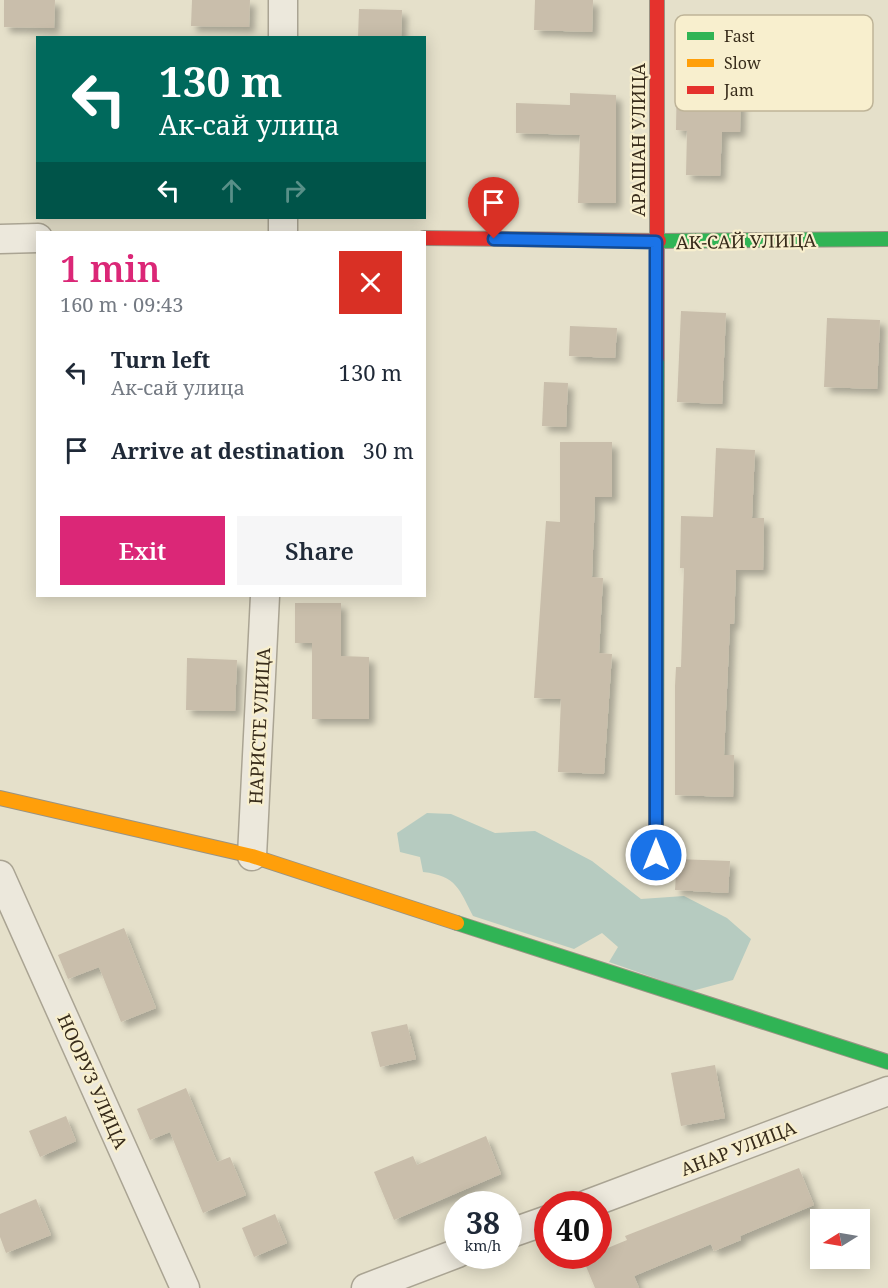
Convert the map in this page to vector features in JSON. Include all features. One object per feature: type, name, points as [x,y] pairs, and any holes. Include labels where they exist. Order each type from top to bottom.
[{"type":"street","points":[[283,0],[283,36]]},
{"type":"street","name":"АРАШАН УЛИЦА","points":[[656,855],[657,0]]},
{"type":"street","points":[[0,238],[36,238]]},
{"type":"street","name":"АК-САЙ УЛИЦА","points":[[426,238],[656,242],[888,239]]},
{"type":"street","name":"НАРИСТЕ УЛИЦА","points":[[252,856],[265,597]]},
{"type":"street","points":[[0,798],[252,856],[888,1062]]},
{"type":"street","name":"НООРУЗ УЛИЦА","points":[[0,875],[185,1288]]},
{"type":"street","name":"АНАР УЛИЦА","points":[[612,1195],[888,1091]]},
{"type":"street","points":[[366,1288],[444,1259]]},
{"type":"shaded area","points":[[427,813],[451,814],[495,833],[535,831],[592,861],[641,899],[684,896],[727,918],[751,939],[733,980],[692,991],[609,962],[618,947],[602,933],[574,949],[473,916],[455,885],[443,877],[423,872],[420,857],[400,852],[397,833]]},
{"type":"building","points":[[4,0],[55,0],[54,28],[4,27]]},
{"type":"building","points":[[192,0],[250,0],[249,27],[191,26]]},
{"type":"building","points":[[535,0],[593,0],[592,32],[534,30]]},
{"type":"building","points":[[359,9],[402,10],[401,36],[358,36]]},
{"type":"building","points":[[570,93],[616,95],[616,203],[578,203],[580,135],[516,133],[516,103],[570,105]]},
{"type":"building","points":[[676,111],[740,111],[740,132],[722,132],[720,176],[686,175],[687,131],[676,130]]},
{"type":"building","points":[[681,311],[726,313],[722,404],[677,402]]},
{"type":"building","points":[[827,318],[880,320],[877,389],[824,387]]},
{"type":"building","points":[[570,326],[617,328],[615,358],[569,356]]},
{"type":"building","points":[[544,382],[568,383],[566,427],[542,426]]},
{"type":"building","points":[[560,442],[612,442],[612,497],[595,497],[592,577],[603,578],[599,653],[612,654],[604,774],[558,772],[561,699],[534,698],[546,521],[560,522]]},
{"type":"building","points":[[716,448],[755,450],[752,518],[764,518],[763,570],[736,570],[734,624],[730,624],[724,755],[734,755],[733,797],[675,795],[675,686],[676,667],[681,667],[684,568],[680,568],[681,516],[713,517]]},
{"type":"building","points":[[295,603],[341,603],[341,656],[369,657],[369,719],[312,719],[312,643],[295,643]]},
{"type":"building","points":[[187,658],[237,660],[235,711],[186,710]]},
{"type":"building","points":[[677,859],[730,861],[728,893],[675,890]]},
{"type":"building","points":[[124,928],[156,1008],[121,1022],[99,967],[68,979],[58,955]]},
{"type":"building","points":[[407,1024],[416,1059],[380,1067],[371,1032]]},
{"type":"building","points":[[715,1065],[725,1118],[681,1126],[671,1073]]},
{"type":"building","points":[[186,1088],[217,1162],[230,1157],[246,1195],[203,1213],[170,1132],[150,1140],[137,1109]]},
{"type":"building","points":[[66,1116],[76,1141],[40,1157],[29,1131]]},
{"type":"building","points":[[486,1136],[501,1174],[461,1191],[444,1191],[444,1199],[394,1220],[374,1172],[413,1156],[417,1165]]},
{"type":"building","points":[[799,1168],[814,1205],[740,1236],[741,1240],[714,1251],[711,1244],[634,1276],[639,1288],[595,1288],[587,1269],[612,1269],[612,1246],[627,1240],[625,1236]]},
{"type":"building","points":[[36,1199],[51,1235],[6,1253],[0,1237],[0,1214]]},
{"type":"building","points":[[275,1214],[287,1243],[254,1257],[242,1228]]},
{"type":"traffic: fast","points":[[659,241],[888,239]]},
{"type":"traffic: fast","points":[[656,855],[657,358]]},
{"type":"traffic: fast","points":[[457,923],[888,1062]]},
{"type":"traffic: slow","points":[[0,798],[252,856],[457,923]]},
{"type":"traffic: jam","points":[[657,0],[657,358]]},
{"type":"traffic: jam","points":[[426,238],[659,241]]},
{"type":"route","points":[[494,239],[656,242],[656,855]]}]
